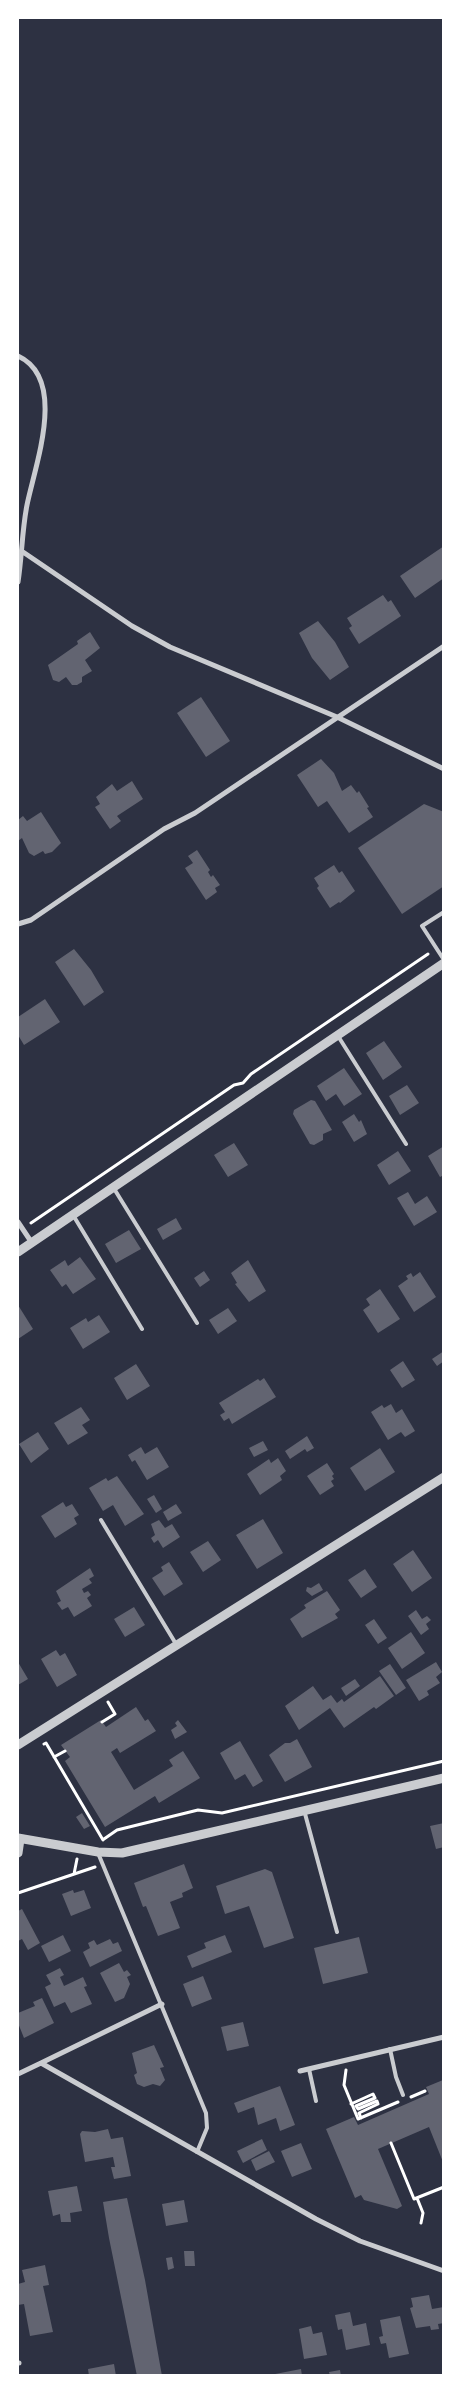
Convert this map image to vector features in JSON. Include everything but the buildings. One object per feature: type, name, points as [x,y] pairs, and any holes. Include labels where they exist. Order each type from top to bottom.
[{"type":"street","points":[[18,356],[34,368],[43,388],[45,423],[26,508],[23,552],[18,582]]},
{"type":"street","points":[[23,552],[132,626],[170,647],[337,718],[444,769]]},
{"type":"street","points":[[18,924],[31,920],[164,829],[195,813],[444,646]]},
{"type":"street","points":[[18,1252],[444,962]]},
{"type":"street","points":[[18,1222],[32,1243]]},
{"type":"street","points":[[18,1745],[444,1477]]},
{"type":"street","points":[[18,1853],[19,1839],[98,1852],[122,1853],[444,1778]]},
{"type":"street","points":[[18,2074],[162,2004]]},
{"type":"street","points":[[300,2071],[444,2037]]},
{"type":"street","points":[[41,2063],[316,2219],[360,2241],[444,2271]]},
{"type":"lane","points":[[444,912],[422,926],[444,962]]},
{"type":"lane","points":[[338,1035],[406,1144]]},
{"type":"lane","points":[[113,1187],[197,1323]]},
{"type":"lane","points":[[73,1215],[142,1329]]},
{"type":"lane","points":[[101,1520],[177,1645]]},
{"type":"lane","points":[[304,1810],[336,1932]]},
{"type":"lane","points":[[98,1852],[162,2004],[208,2121],[204,2138],[197,2152]]},
{"type":"lane","points":[[390,2049],[396,2077],[403,2095]]},
{"type":"lane","points":[[309,2069],[316,2101]]},
{"type":"path","points":[[22,1228],[234,1085],[243,1083],[251,1074],[436,949]]},
{"type":"path","points":[[102,1722],[115,1714],[107,1702]]},
{"type":"path","points":[[41,1746],[46,1743],[103,1840]]},
{"type":"path","points":[[54,1758],[65,1751]]},
{"type":"path","points":[[97,1841],[103,1840],[117,1830],[198,1810],[222,1813],[444,1761]]},
{"type":"path","points":[[18,1893],[96,1866]]},
{"type":"path","points":[[347,2060],[344,2085],[358,2119],[425,2091]]},
{"type":"path","points":[[351,2104],[373,2094],[375,2098],[356,2106],[358,2109],[376,2101],[378,2104],[359,2113],[362,2118]]},
{"type":"path","points":[[391,2143],[414,2199],[444,2187]]},
{"type":"path","points":[[417,2198],[423,2213],[421,2223]]}]
